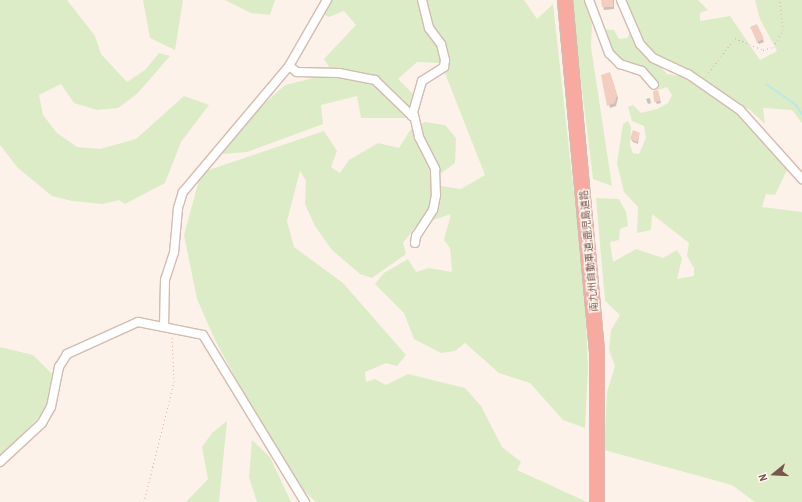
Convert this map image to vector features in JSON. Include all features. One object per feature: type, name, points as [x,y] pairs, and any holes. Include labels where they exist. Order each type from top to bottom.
[{"type":"highway","name":"南九州自動車道;鹿児島道路","points":[[565,0],[599,393],[597,502]]},
{"type":"street","points":[[165,327],[165,280],[174,253],[178,208],[184,192],[289,66],[327,0]]},
{"type":"street","points":[[415,243],[416,236],[433,210],[436,195],[435,169],[418,137],[414,115],[422,81],[444,67],[445,60],[441,44],[429,28],[422,0]]},
{"type":"street","points":[[588,0],[608,53],[620,64],[642,71],[654,85]]},
{"type":"street","points":[[621,0],[640,44],[665,66],[701,84],[751,119],[802,179]]},
{"type":"street","points":[[289,66],[296,72],[339,73],[375,80],[414,115]]},
{"type":"street","points":[[0,462],[42,423],[51,407],[59,367],[67,354],[138,322],[203,335],[304,502]]},
{"type":"path","points":[[701,84],[735,38],[763,50],[773,47],[783,30],[780,0]]},
{"type":"path","points":[[144,502],[174,382],[174,338],[165,327]]},
{"type":"green space","points":[[0,0],[67,0],[95,36],[101,54],[127,82],[145,70],[159,53],[170,56],[137,94],[118,108],[97,110],[74,103],[61,84],[39,95],[43,115],[57,133],[77,147],[100,149],[136,139],[184,96],[209,105],[181,142],[165,183],[125,204],[119,200],[103,204],[72,201],[52,196],[18,168],[0,145]]},
{"type":"green space","points":[[143,0],[183,0],[175,50],[150,38]]},
{"type":"green space","points":[[225,0],[275,0],[270,15],[251,13]]},
{"type":"green space","points":[[328,0],[524,0],[537,19],[553,4],[584,285],[588,367],[585,428],[563,420],[530,383],[499,373],[465,343],[455,351],[441,353],[414,339],[404,313],[375,284],[384,273],[408,259],[416,272],[429,268],[452,272],[450,248],[444,240],[451,214],[416,226],[403,243],[406,254],[372,278],[360,274],[332,250],[315,226],[305,204],[306,181],[300,171],[287,221],[294,247],[343,283],[406,355],[397,366],[386,363],[365,372],[366,382],[375,379],[386,385],[408,374],[465,388],[481,406],[502,447],[521,462],[517,470],[587,502],[316,502],[305,492],[266,434],[215,340],[197,299],[184,235],[199,180],[206,171],[324,131],[337,151],[331,167],[340,173],[349,160],[378,143],[399,148],[411,129],[425,122],[445,125],[456,138],[455,163],[436,177],[441,186],[461,189],[485,175],[441,63],[417,62],[398,79],[417,98],[409,118],[361,118],[357,96],[321,105],[323,124],[247,152],[222,154],[245,121],[285,85],[333,73],[324,59],[356,25],[344,11],[329,17],[319,13]]},
{"type":"green space","points":[[571,0],[585,0],[592,22],[591,47],[612,186],[593,179]]},
{"type":"green space","points":[[626,0],[698,0],[708,10],[700,13],[700,21],[730,16],[760,60],[777,51],[760,19],[755,0],[802,0],[802,123],[792,110],[763,108],[765,124],[750,110],[677,71],[647,49],[628,21]]},
{"type":"green space","points":[[600,29],[614,30],[619,39],[627,38],[630,33],[667,74],[680,76],[713,95],[749,123],[766,131],[788,168],[775,195],[766,194],[762,207],[802,212],[802,502],[755,502],[732,485],[604,450],[607,392],[615,366],[609,350],[611,330],[620,315],[605,301],[596,198],[619,199],[626,212],[628,226],[620,229],[619,240],[610,242],[613,262],[636,249],[663,258],[677,250],[682,258],[677,279],[694,276],[694,268],[687,256],[689,243],[652,214],[651,230],[637,233],[638,207],[624,192],[617,163],[623,124],[628,121],[631,127],[630,145],[633,153],[639,154],[646,138],[644,126],[632,121],[628,107],[633,105],[641,113],[657,109],[668,103],[672,95],[667,87],[658,90],[650,76],[608,61]]},
{"type":"green space","points":[[0,347],[33,355],[52,374],[45,411],[0,457]]},
{"type":"green space","points":[[227,421],[219,502],[186,502],[208,479],[202,447],[212,433]]},
{"type":"green space","points":[[252,440],[270,457],[291,502],[257,502],[249,477]]},
{"type":"building","points":[[601,0],[613,0],[613,7],[602,7]]},
{"type":"building","points":[[757,24],[764,39],[757,42],[750,27]]},
{"type":"building","points":[[610,72],[617,95],[615,103],[607,106],[601,75]]},
{"type":"building","points":[[658,90],[660,101],[654,102],[653,91]]},
{"type":"building","points":[[633,130],[640,133],[637,142],[630,139]]},
{"type":"waterway","points":[[766,84],[796,105],[802,114]]}]
